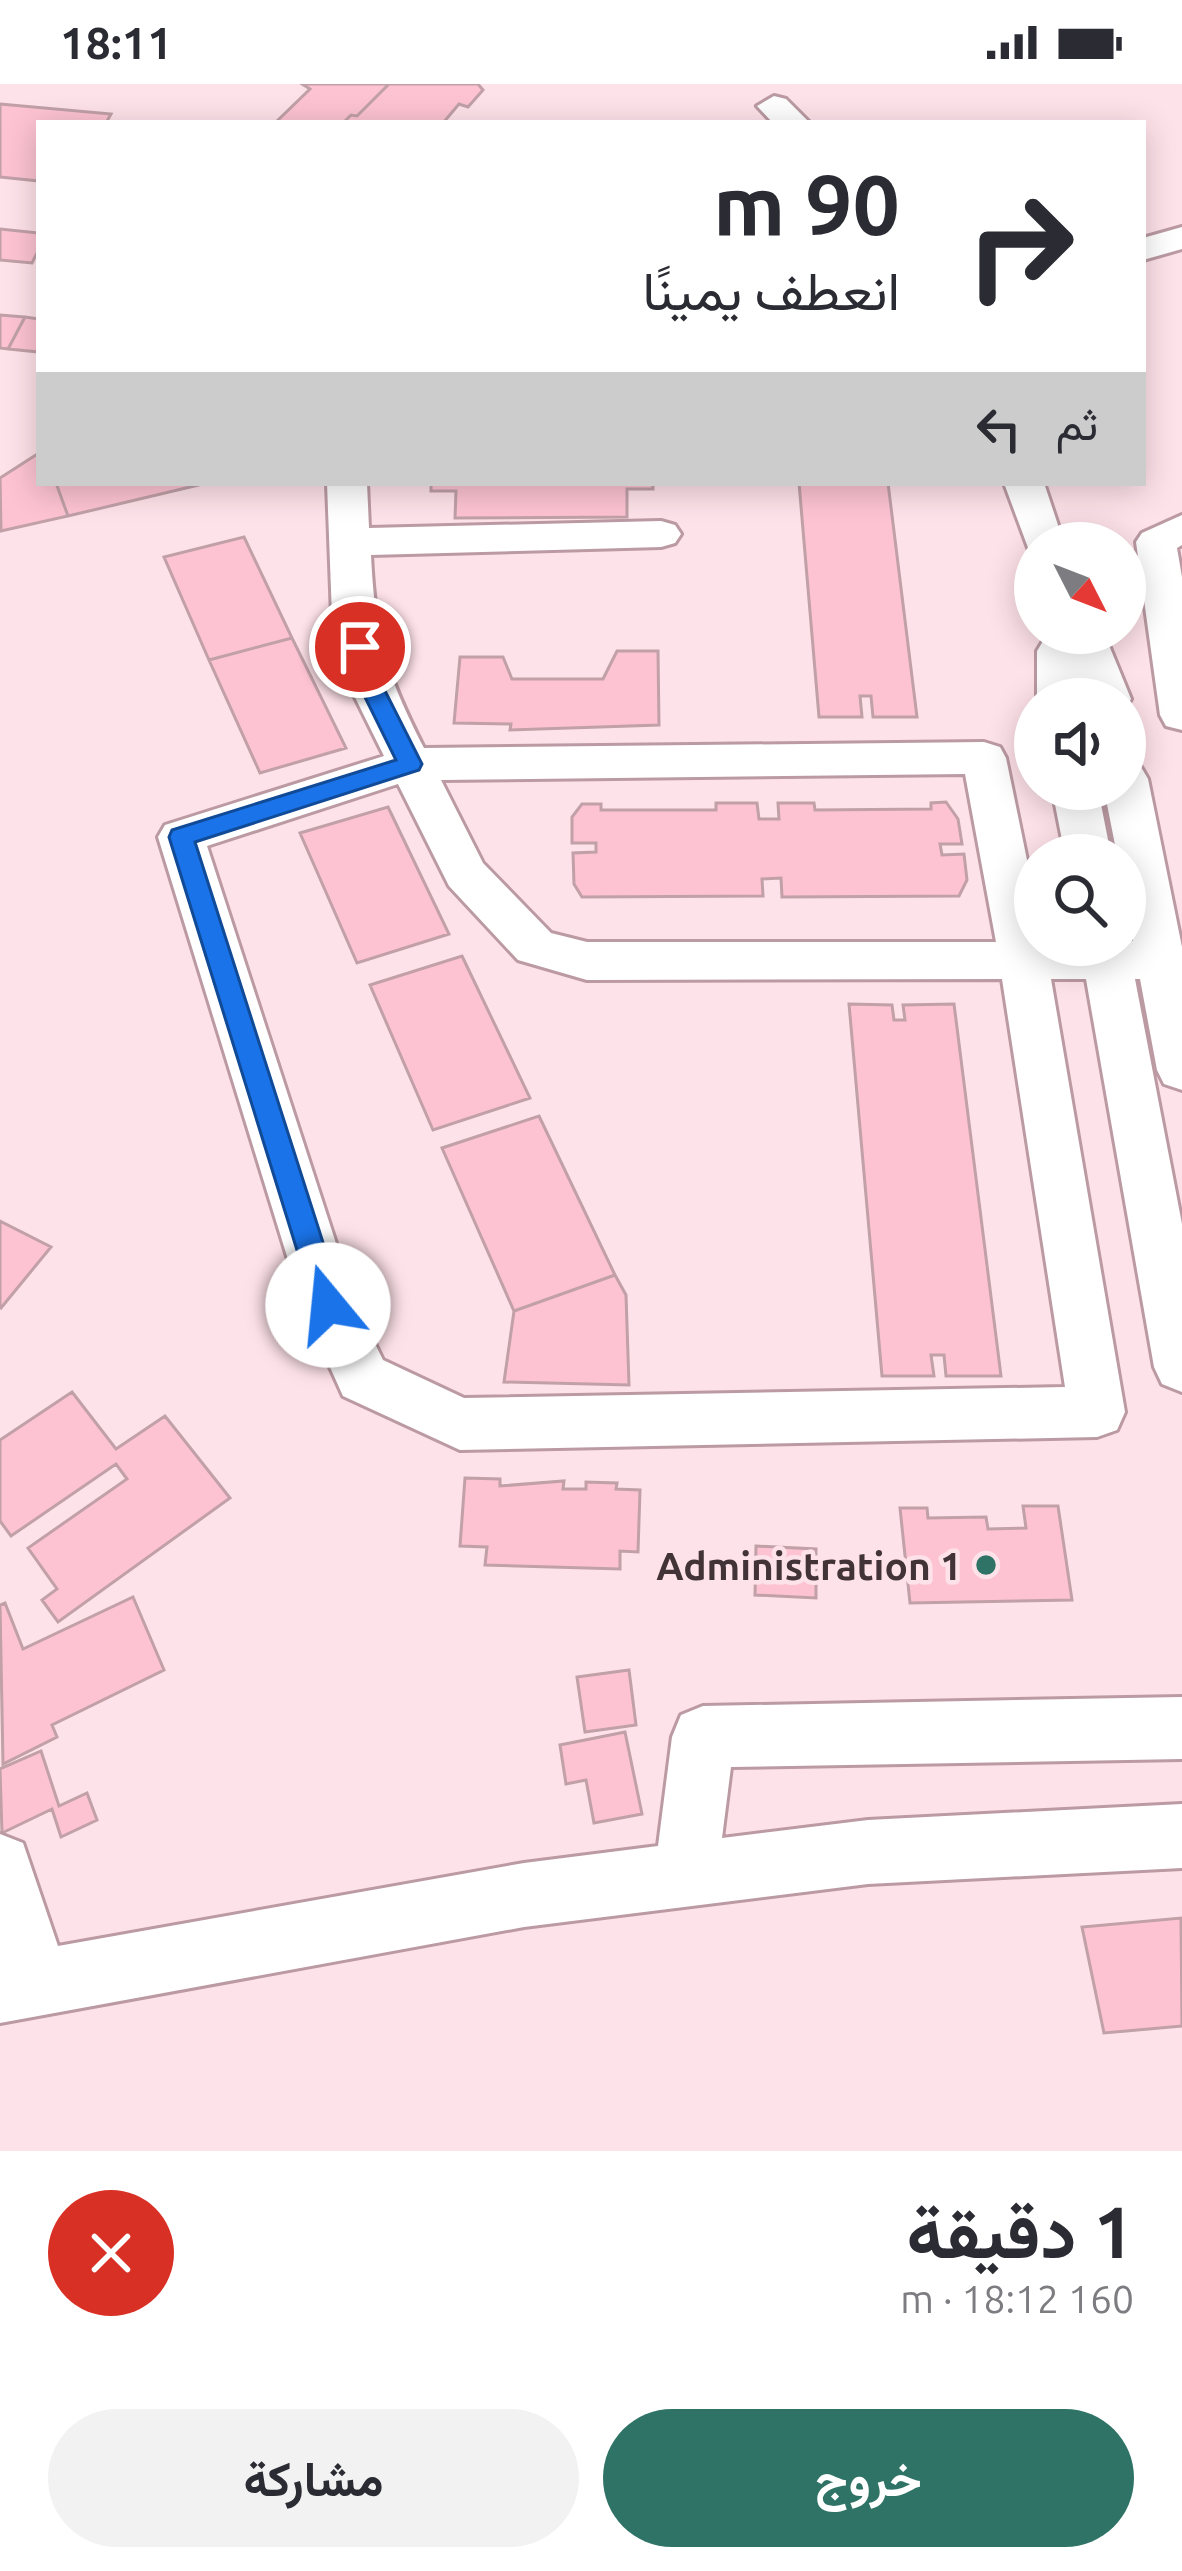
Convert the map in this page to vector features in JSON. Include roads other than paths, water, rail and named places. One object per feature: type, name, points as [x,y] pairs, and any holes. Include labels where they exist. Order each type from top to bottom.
[{"type":"street","points":[[1146,248],[1182,238]]},
{"type":"street","points":[[346,486],[353,616],[367,677],[466,874],[535,947],[587,961],[1014,959]]},
{"type":"street","points":[[1025,486],[1037,522]]},
{"type":"street","points":[[1182,529],[1156,542],[1182,715]]},
{"type":"street","points":[[350,542],[661,534]]},
{"type":"street","points":[[1014,913],[984,758],[410,764],[181,837],[328,1305],[354,1360],[363,1378],[460,1424],[1097,1412],[1024,966]]},
{"type":"street","points":[[1131,810],[1182,1070]]},
{"type":"street","points":[[1146,958],[1160,960]]},
{"type":"street","points":[[1108,966],[1182,1367]]},
{"type":"street","points":[[1113,1729],[1182,1694]]},
{"type":"street","points":[[686,1876],[703,1737],[1182,1728]]},
{"type":"street","points":[[0,1866],[18,1986],[524,1895],[868,1852],[1182,1836]]},
{"type":"place","name":"Administration 1","points":[[986,1565]]}]
